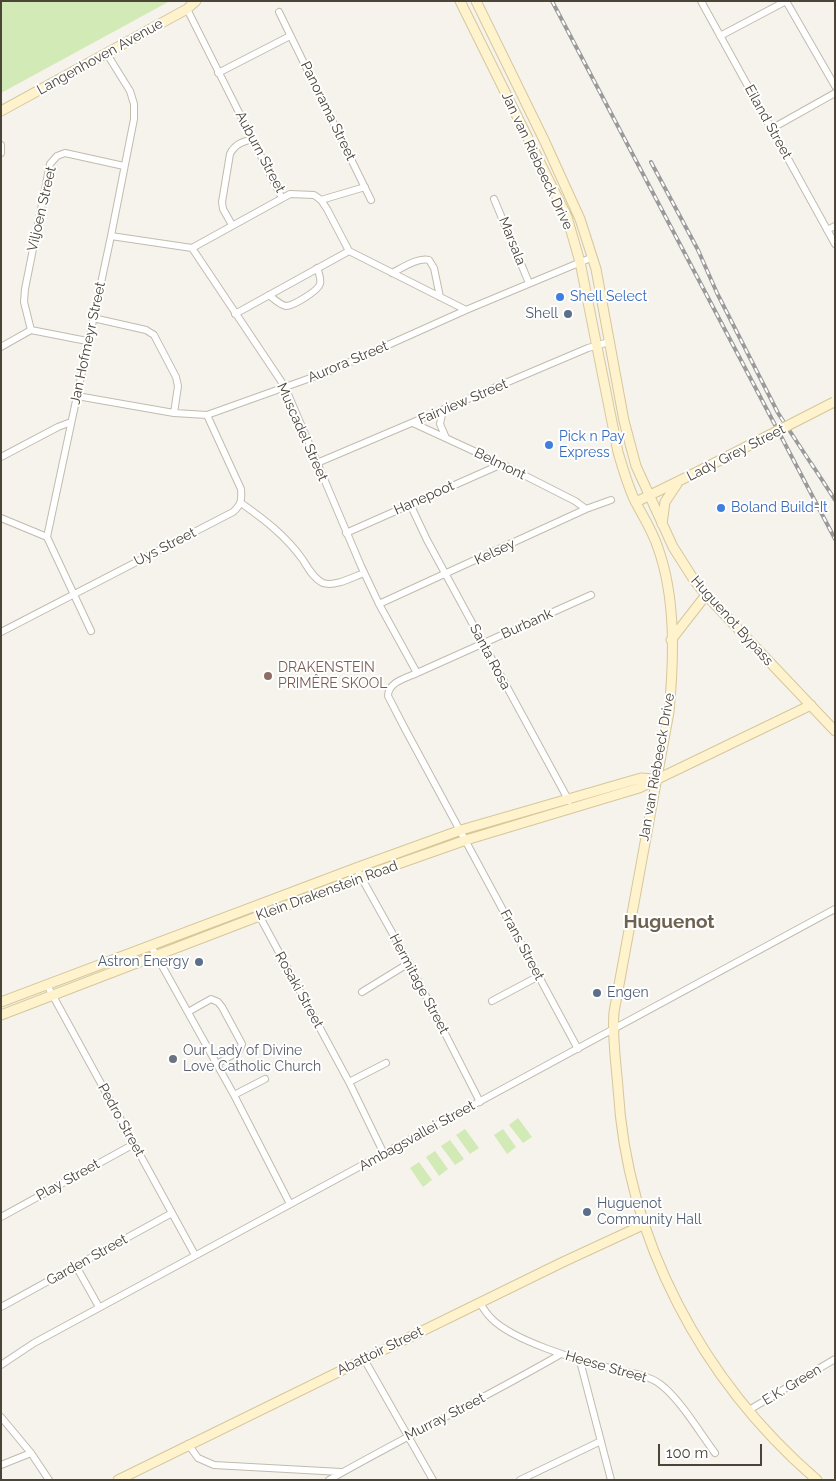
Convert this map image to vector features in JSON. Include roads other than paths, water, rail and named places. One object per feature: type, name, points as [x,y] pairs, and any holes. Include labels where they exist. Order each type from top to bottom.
[{"type":"main road","name":"Langenhoven Avenue","points":[[1,111],[187,10],[196,1]]},
{"type":"main road","name":"Jan van Riebeeck Drive","points":[[460,1],[567,217],[580,262],[618,452],[624,474],[658,546],[665,569],[670,599],[672,672],[669,712],[614,1012],[613,1030],[618,1102],[625,1152],[643,1225],[659,1266],[697,1339],[721,1375],[748,1410],[778,1443],[817,1480]]},
{"type":"main road","name":"Jan van Riebeeck Drive","points":[[476,1],[569,192],[580,219],[593,257],[624,421],[636,466],[649,496]]},
{"type":"main road","name":"Lady Grey Street","points":[[636,502],[835,402]]},
{"type":"main road","points":[[662,524],[666,499],[679,482]]},
{"type":"main road","name":"Huguenot Bypass","points":[[649,496],[682,564],[706,595],[835,731]]},
{"type":"main road","points":[[671,641],[706,595]]},
{"type":"main road","name":"Klein Drakenstein Road","points":[[1,1015],[361,877],[466,840],[639,788],[810,706]]},
{"type":"main road","name":"Klein Drakenstein Road","points":[[1,1002],[461,830],[641,778],[656,779]]},
{"type":"main road","name":"Abattoir Street","points":[[118,1480],[188,1444],[643,1225]]},
{"type":"street","name":"Eiland Street","points":[[701,1],[835,244]]},
{"type":"street","points":[[720,36],[786,1],[835,86]]},
{"type":"street","name":"Auburn Street","points":[[187,10],[282,198],[290,194],[299,193],[314,195],[321,200]]},
{"type":"street","name":"Panorama Street","points":[[279,12],[371,200]]},
{"type":"street","points":[[218,73],[290,36]]},
{"type":"street","name":"Jan Hofmeyr Street","points":[[47,537],[134,120],[134,104],[130,91],[108,54]]},
{"type":"street","points":[[771,129],[835,93]]},
{"type":"street","points":[[232,225],[223,209],[222,202],[230,154],[239,143],[252,139]]},
{"type":"street","points":[[1,145],[1,153]]},
{"type":"street","name":"Viljoen Street","points":[[31,330],[24,302],[50,164],[56,156],[65,152],[124,166]]},
{"type":"street","points":[[365,187],[321,200],[349,251],[466,310]]},
{"type":"street","points":[[111,236],[192,248],[282,198]]},
{"type":"street","name":"Marsala","points":[[494,199],[529,283]]},
{"type":"street","points":[[827,230],[835,226]]},
{"type":"street","name":"Muscadel Street","points":[[192,248],[285,387],[364,573],[417,673]]},
{"type":"street","points":[[235,314],[349,251]]},
{"type":"street","name":"Aurora Street","points":[[77,396],[174,413],[207,415],[330,371],[466,310],[593,257]]},
{"type":"street","points":[[392,273],[419,260],[430,260],[434,268],[440,297]]},
{"type":"street","points":[[269,295],[285,306],[291,305],[318,289],[321,282],[317,268]]},
{"type":"street","points":[[93,318],[146,330],[154,335],[176,377],[178,386],[174,413]]},
{"type":"street","points":[[1,346],[31,330],[87,341]]},
{"type":"street","name":"Fairview Street","points":[[317,463],[588,348],[609,342]]},
{"type":"street","points":[[443,410],[440,424],[446,438]]},
{"type":"street","points":[[207,415],[241,489],[241,503],[279,532],[293,546],[314,576],[322,583],[329,584],[364,573]]},
{"type":"street","points":[[1,457],[71,422]]},
{"type":"street","name":"Belmont","points":[[413,423],[502,464],[586,509]]},
{"type":"street","name":"Hanepoot","points":[[346,532],[502,464]]},
{"type":"street","name":"Kelsey","points":[[379,604],[586,509],[611,500]]},
{"type":"street","name":"Uys Street","points":[[1,632],[232,512],[241,503]]},
{"type":"street","name":"Santa Rosa","points":[[410,504],[483,644],[573,809]]},
{"type":"street","points":[[1,518],[47,537],[91,630]]},
{"type":"street","name":"Burbank","points":[[461,830],[388,696],[390,688],[417,673],[591,595]]},
{"type":"street","name":"Frans Street","points":[[461,830],[578,1049]]},
{"type":"street","name":"Hermitage Street","points":[[356,868],[409,963],[480,1102]]},
{"type":"street","name":"Rosaki Street","points":[[254,906],[349,1082],[384,1154]]},
{"type":"street","name":"Ambagsvallei Street","points":[[1,1365],[34,1343],[99,1307],[835,909]]},
{"type":"street","points":[[150,946],[234,1095],[290,1204]]},
{"type":"street","points":[[362,992],[409,963]]},
{"type":"street","points":[[492,1002],[539,976]]},
{"type":"street","name":"Pedro Street","points":[[47,986],[196,1255]]},
{"type":"street","points":[[188,1012],[211,999],[214,999],[222,1007],[242,1044],[242,1048],[217,1064]]},
{"type":"street","points":[[349,1082],[386,1063]]},
{"type":"street","points":[[234,1095],[265,1079]]},
{"type":"street","name":"Play Street","points":[[1,1217],[134,1144]]},
{"type":"street","name":"Garden Street","points":[[1,1307],[172,1213]]},
{"type":"street","points":[[76,1266],[99,1307]]},
{"type":"street","name":"Heese Street","points":[[480,1303],[491,1318],[501,1326],[525,1339],[580,1361],[645,1377],[659,1383],[671,1393],[715,1453]]},
{"type":"street","name":"Murray Street","points":[[329,1480],[408,1436],[499,1390],[561,1354]]},
{"type":"street","points":[[364,1359],[433,1480]]},
{"type":"street","name":"E.K. Green","points":[[748,1410],[835,1360]]},
{"type":"street","points":[[580,1361],[611,1480]]},
{"type":"street","points":[[1,1417],[31,1453],[49,1480]]},
{"type":"street","points":[[520,1480],[601,1441]]},
{"type":"street","points":[[188,1444],[198,1458],[214,1465],[342,1472]]},
{"type":"street","points":[[1,1464],[31,1453]]},
{"type":"railway","points":[[552,1],[835,539]]},
{"type":"railway","points":[[651,162],[698,250],[717,293],[778,413],[814,468]]},
{"type":"railway","points":[[811,463],[835,500]]},
{"type":"place","name":"Shell Select","points":[[560,297]]},
{"type":"place","name":"Shell","points":[[568,314]]},
{"type":"place","name":"Pick n Pay Express","points":[[549,445]]},
{"type":"place","name":"Boland Build-It","points":[[721,508]]},
{"type":"place","name":"DRAKENSTEIN PRIMÊRE SKOOL","points":[[268,676]]},
{"type":"place","name":"Astron Energy","points":[[199,962]]},
{"type":"place","name":"Engen","points":[[597,993]]},
{"type":"place","name":"Our Lady of Divine Love Catholic Church","points":[[173,1059]]},
{"type":"place","name":"Huguenot Community Hall","points":[[587,1212]]},
{"type":"district","name":"Huguenot","points":[[669,922]]}]
